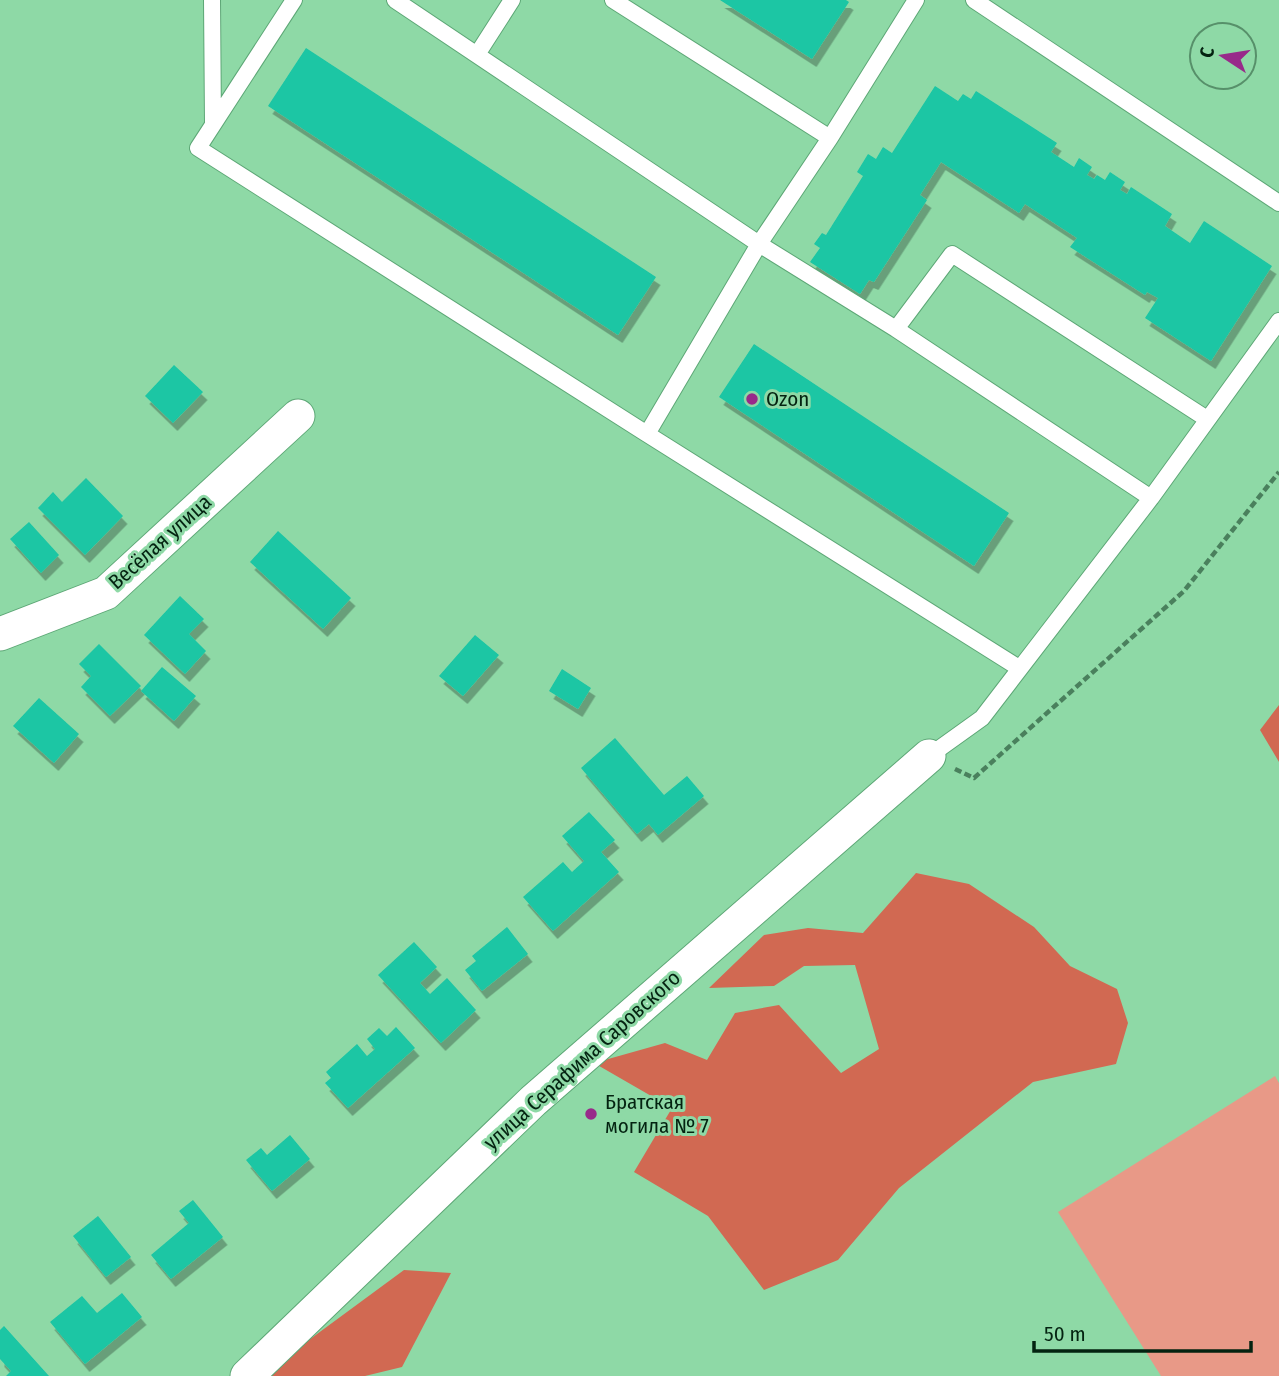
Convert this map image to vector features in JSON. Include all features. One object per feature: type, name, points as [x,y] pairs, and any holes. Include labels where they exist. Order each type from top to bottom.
[{"type":"street","name":"Весёлая улица","points":[[0,634],[106,593],[299,416]]},
{"type":"street","name":"улица Серафима Саровского","points":[[247,1376],[533,1101],[929,756]]},
{"type":"lane","points":[[212,0],[213,124]]},
{"type":"lane","points":[[294,0],[198,148],[1018,668]]},
{"type":"lane","points":[[395,0],[478,53],[759,244],[896,329],[1151,498]]},
{"type":"lane","points":[[478,53],[512,0]]},
{"type":"lane","points":[[613,0],[830,138]]},
{"type":"lane","points":[[647,434],[759,244],[830,138],[916,0]]},
{"type":"lane","points":[[974,0],[1279,203]]},
{"type":"lane","points":[[896,329],[952,254],[1207,419]]},
{"type":"lane","points":[[929,756],[982,718],[1151,498],[1279,321]]},
{"type":"path","points":[[929,756],[974,778],[1184,591],[1279,472]]},
{"type":"shaded area","points":[[1279,705],[1279,762],[1260,730]]},
{"type":"shaded area","points":[[916,873],[969,884],[1034,927],[1070,966],[1117,989],[1128,1023],[1116,1064],[1033,1082],[899,1188],[838,1260],[764,1290],[708,1216],[634,1172],[672,1108],[594,1063],[665,1043],[707,1060],[735,1013],[779,1005],[841,1073],[879,1049],[855,965],[804,966],[774,986],[709,988],[764,935],[808,928],[863,933]]},
{"type":"shaded area","points":[[1275,1076],[1279,1083],[1279,1376],[1161,1376],[1058,1212]]},
{"type":"shaded area","points":[[404,1270],[451,1273],[402,1367],[365,1376],[260,1376]]},
{"type":"building","points":[[720,0],[846,0],[849,2],[812,59]]},
{"type":"building","points":[[306,48],[656,277],[618,335],[268,106]]},
{"type":"building","points":[[935,86],[958,101],[963,94],[971,99],[976,91],[1057,143],[1051,152],[1074,167],[1079,158],[1092,167],[1087,175],[1094,179],[1097,175],[1105,180],[1110,172],[1125,182],[1120,190],[1127,194],[1131,187],[1172,214],[1165,226],[1190,243],[1204,221],[1272,266],[1211,361],[1145,318],[1158,298],[1147,292],[1145,295],[1070,247],[1077,238],[1025,204],[1019,213],[941,162],[920,195],[927,200],[874,282],[869,280],[860,294],[810,262],[820,248],[814,244],[822,233],[826,235],[863,176],[857,172],[868,154],[876,159],[883,147],[892,153]]},
{"type":"building","points":[[754,344],[1009,513],[974,566],[719,397]]},
{"type":"building","points":[[174,365],[203,392],[173,423],[145,396]]},
{"type":"building","points":[[86,478],[123,516],[85,555],[38,508],[53,492],[62,502]]},
{"type":"building","points":[[29,522],[59,555],[41,573],[10,539]]},
{"type":"building","points":[[278,531],[351,598],[323,629],[250,562]]},
{"type":"building","points":[[180,596],[204,619],[189,634],[206,651],[185,674],[144,635]]},
{"type":"building","points":[[475,635],[499,655],[463,696],[439,676]]},
{"type":"building","points":[[99,644],[141,686],[110,716],[81,687],[91,676],[79,664]]},
{"type":"building","points":[[162,667],[196,696],[174,721],[141,691]]},
{"type":"building","points":[[562,669],[591,688],[578,709],[549,691]]},
{"type":"building","points":[[39,698],[79,734],[54,763],[13,726]]},
{"type":"building","points":[[615,738],[664,795],[687,776],[704,796],[658,835],[649,824],[637,834],[581,768]]},
{"type":"building","points":[[589,812],[615,840],[601,852],[619,872],[553,931],[523,897],[563,862],[572,872],[584,861],[562,836]]},
{"type":"building","points":[[507,927],[528,954],[482,991],[465,970],[476,961],[472,956]]},
{"type":"building","points":[[414,942],[437,967],[420,983],[430,994],[447,978],[476,1010],[441,1043],[378,975]]},
{"type":"building","points":[[396,1027],[415,1048],[348,1108],[325,1083],[331,1078],[326,1072],[357,1044],[367,1056],[375,1049],[367,1039],[379,1028],[387,1036]]},
{"type":"building","points":[[290,1135],[310,1159],[272,1191],[246,1160],[261,1148],[267,1155]]},
{"type":"building","points":[[193,1200],[223,1237],[171,1279],[151,1255],[189,1223],[179,1211]]},
{"type":"building","points":[[98,1216],[131,1257],[106,1277],[73,1236]]},
{"type":"building","points":[[122,1293],[142,1317],[85,1364],[50,1322],[82,1296],[97,1313]]},
{"type":"building","points":[[4,1326],[49,1376],[6,1376],[11,1371],[0,1359],[0,1330]]},
{"type":"place","name":"Ozon","points":[[752,399]]},
{"type":"place","name":"Братская могила № 7","points":[[591,1114]]}]
